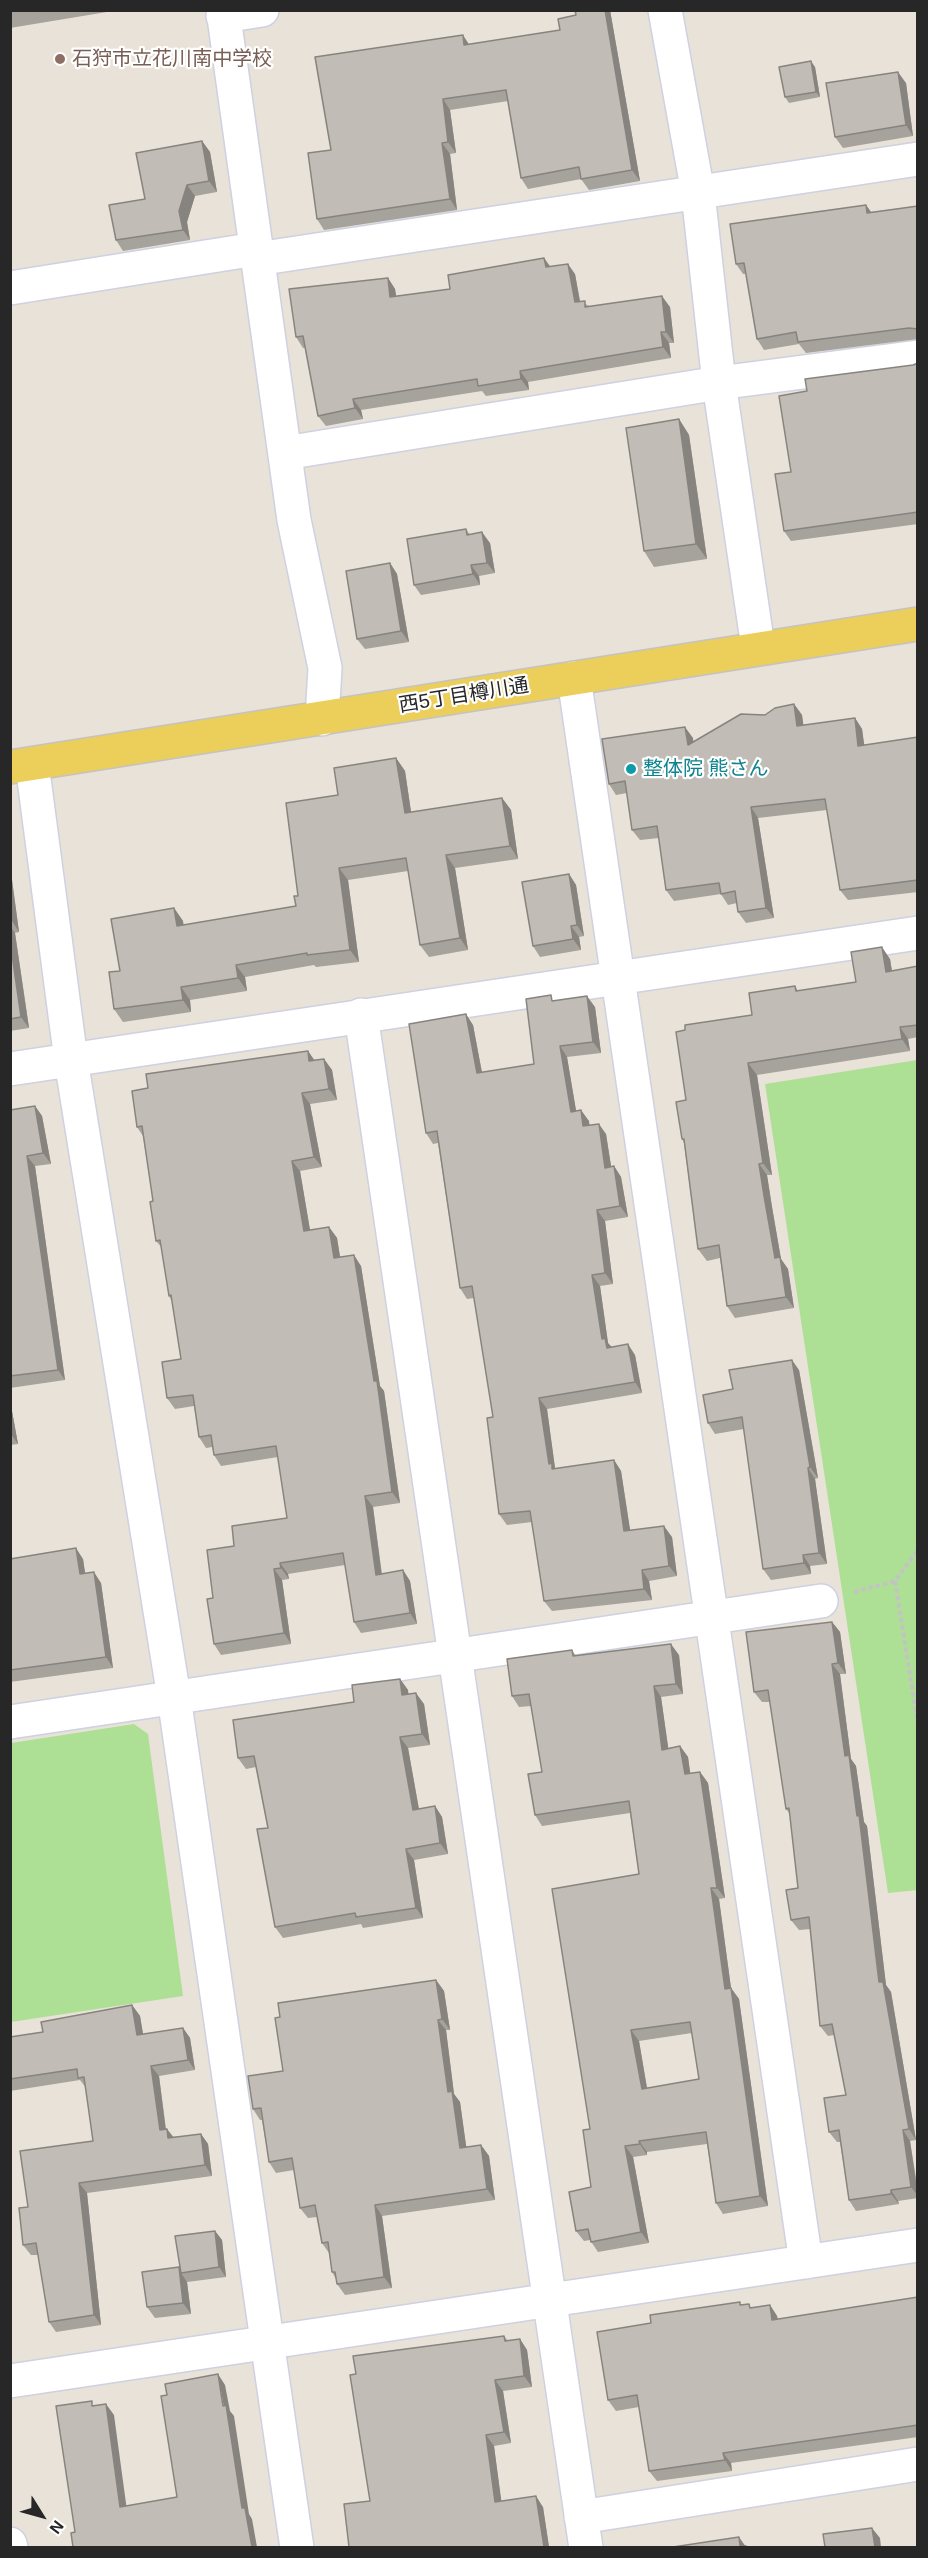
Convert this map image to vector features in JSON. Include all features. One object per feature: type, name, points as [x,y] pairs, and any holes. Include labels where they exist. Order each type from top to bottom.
[{"type":"main road","name":"西5丁目樽川通","points":[[21,765],[322,719],[758,647],[918,624]]},
{"type":"street","points":[[262,10],[223,13],[294,520],[325,668],[322,719]]},
{"type":"street","points":[[665,10],[698,193],[719,383],[758,647]]},
{"type":"street","points":[[10,288],[698,193],[918,159]]},
{"type":"street","points":[[285,453],[719,383],[918,357]]},
{"type":"street","points":[[574,678],[806,2262]]},
{"type":"street","points":[[21,765],[174,1697],[297,2547]]},
{"type":"street","points":[[10,1069],[618,976],[918,933]]},
{"type":"street","points":[[361,1015],[584,2532],[918,2464]]},
{"type":"street","points":[[10,1722],[821,1601]]},
{"type":"street","points":[[10,2381],[918,2245]]},
{"type":"path","points":[[821,1601],[895,1581],[918,1550]]},
{"type":"path","points":[[895,1581],[918,1725]]},
{"type":"green space","points":[[917,1060],[918,1890],[888,1893],[765,1084]]},
{"type":"green space","points":[[134,1724],[148,1734],[183,1996],[11,2022],[11,1743]]},
{"type":"building","points":[[575,10],[605,10],[632,170],[581,179],[579,167],[521,178],[506,90],[443,99],[448,142],[442,143],[450,199],[317,219],[308,153],[331,150],[315,57],[463,35],[464,45],[560,30],[558,19],[576,15]]},
{"type":"building","points":[[811,61],[816,92],[785,97],[779,67]]},
{"type":"building","points":[[898,72],[906,125],[835,137],[826,83]]},
{"type":"building","points":[[202,141],[209,181],[187,185],[179,211],[183,230],[116,240],[109,205],[145,199],[136,153]]},
{"type":"building","points":[[866,205],[867,213],[918,206],[918,329],[909,328],[798,342],[796,332],[757,339],[744,263],[736,264],[730,224]]},
{"type":"building","points":[[544,258],[546,267],[568,264],[575,302],[585,301],[585,307],[662,296],[666,332],[661,332],[663,347],[520,371],[521,379],[478,386],[477,379],[353,399],[355,408],[318,416],[303,336],[296,337],[289,289],[388,278],[390,297],[450,289],[448,275]]},
{"type":"building","points":[[918,363],[918,512],[784,531],[775,474],[791,472],[779,396],[807,391],[805,379]]},
{"type":"building","points":[[679,419],[696,544],[644,551],[626,428]]},
{"type":"building","points":[[466,529],[467,535],[482,532],[487,563],[471,565],[473,574],[414,585],[407,539]]},
{"type":"building","points":[[390,563],[401,631],[357,639],[346,571]]},
{"type":"building","points":[[794,704],[797,726],[855,718],[858,746],[918,737],[918,880],[840,890],[825,799],[751,807],[766,908],[738,912],[735,891],[721,894],[719,883],[666,890],[657,826],[632,830],[625,781],[609,784],[602,739],[685,727],[688,745],[741,714],[765,715],[775,708]]},
{"type":"building","points":[[396,758],[405,813],[502,798],[510,846],[446,855],[460,938],[420,945],[406,858],[339,868],[350,950],[307,955],[307,953],[236,965],[238,978],[181,987],[183,1000],[114,1009],[109,972],[120,971],[111,919],[174,908],[177,926],[296,906],[294,896],[298,896],[286,803],[338,795],[334,768]]},
{"type":"building","points":[[569,874],[577,925],[571,926],[573,939],[533,946],[522,882]]},
{"type":"building","points":[[10,941],[21,1017],[10,1019]]},
{"type":"building","points":[[882,947],[886,972],[918,966],[918,1025],[900,1027],[902,1039],[748,1063],[763,1163],[759,1164],[764,1196],[775,1258],[780,1257],[786,1297],[727,1306],[719,1245],[698,1249],[684,1139],[682,1139],[676,1102],[686,1100],[676,1032],[685,1030],[685,1025],[752,1015],[749,993],[795,986],[796,991],[856,982],[851,952]]},
{"type":"building","points":[[551,995],[552,1001],[587,996],[593,1042],[560,1046],[571,1112],[581,1110],[583,1126],[599,1124],[605,1168],[614,1166],[620,1206],[597,1210],[605,1273],[592,1275],[602,1339],[605,1338],[607,1348],[628,1344],[635,1382],[539,1398],[549,1464],[552,1463],[552,1469],[614,1460],[624,1531],[664,1526],[669,1566],[642,1570],[644,1589],[544,1601],[530,1511],[499,1514],[487,1418],[493,1417],[472,1286],[460,1288],[437,1131],[426,1133],[409,1024],[466,1014],[477,1073],[534,1064],[526,999]]},
{"type":"building","points":[[308,1051],[309,1061],[324,1059],[329,1089],[302,1093],[314,1157],[292,1161],[304,1231],[329,1227],[334,1258],[354,1255],[374,1381],[377,1381],[392,1492],[365,1496],[376,1575],[403,1570],[410,1613],[354,1622],[343,1553],[280,1563],[281,1568],[274,1569],[284,1633],[214,1644],[207,1599],[213,1598],[207,1550],[234,1546],[232,1526],[287,1518],[276,1446],[214,1455],[211,1435],[199,1437],[193,1395],[167,1398],[162,1362],[181,1359],[160,1240],[156,1241],[150,1202],[153,1201],[142,1126],[137,1127],[132,1091],[148,1088],[146,1074]]},
{"type":"building","points":[[35,1106],[43,1153],[27,1156],[58,1370],[10,1376],[10,1110]]},
{"type":"building","points":[[792,1360],[810,1467],[808,1468],[819,1553],[803,1555],[804,1563],[763,1569],[742,1417],[708,1423],[703,1395],[733,1389],[729,1370]]},
{"type":"building","points":[[76,1548],[80,1574],[94,1572],[106,1657],[10,1670],[10,1559]]},
{"type":"building","points":[[832,1622],[838,1663],[832,1664],[845,1756],[849,1755],[857,1816],[859,1815],[879,1982],[883,1982],[909,2129],[903,2130],[911,2187],[891,2190],[891,2194],[849,2200],[839,2130],[829,2132],[824,2098],[846,2095],[832,2024],[820,2026],[809,1917],[791,1920],[786,1890],[798,1888],[789,1808],[786,1809],[768,1690],[754,1692],[746,1632]]},
{"type":"building","points":[[671,1644],[676,1684],[654,1686],[662,1750],[680,1746],[685,1774],[700,1772],[717,1888],[711,1888],[725,1989],[731,1988],[760,2196],[716,2203],[706,2132],[639,2141],[640,2144],[625,2146],[641,2232],[591,2242],[588,2229],[576,2231],[569,2192],[591,2187],[583,2130],[590,2129],[552,1889],[639,1874],[629,1801],[535,1815],[528,1774],[542,1772],[529,1694],[512,1696],[507,1659],[572,1650],[573,1656]],"holes":[[[690,2022],[699,2079],[642,2089],[631,2030]]]},
{"type":"building","points":[[400,1679],[402,1695],[416,1693],[422,1734],[400,1737],[413,1810],[435,1806],[440,1843],[406,1849],[416,1908],[356,1917],[355,1913],[275,1927],[257,1829],[268,1828],[254,1756],[238,1758],[233,1720],[354,1702],[352,1685]]},
{"type":"building","points":[[436,1980],[442,2019],[438,2020],[448,2092],[452,2091],[460,2148],[481,2145],[487,2189],[375,2205],[384,2277],[337,2284],[335,2272],[332,2272],[328,2242],[322,2243],[315,2205],[300,2208],[292,2158],[269,2162],[261,2108],[253,2109],[248,2076],[283,2071],[275,2018],[280,2017],[278,2003]]},
{"type":"building","points":[[132,2005],[137,2035],[183,2028],[188,2060],[151,2066],[160,2130],[167,2129],[168,2138],[201,2134],[205,2165],[79,2183],[94,2315],[49,2322],[36,2243],[23,2245],[19,2208],[28,2207],[20,2151],[93,2141],[84,2077],[78,2078],[77,2069],[10,2079],[10,2037],[43,2032],[41,2022]]},
{"type":"building","points":[[215,2231],[219,2267],[181,2273],[175,2236]]},
{"type":"building","points":[[179,2267],[183,2303],[147,2307],[142,2272]]},
{"type":"building","points":[[918,2297],[918,2425],[723,2453],[725,2460],[649,2471],[637,2395],[608,2400],[597,2332],[651,2323],[650,2315],[740,2302],[740,2305],[749,2304],[750,2308],[770,2305],[772,2320]]},
{"type":"building","points":[[504,2336],[505,2341],[520,2339],[524,2376],[495,2380],[504,2432],[486,2435],[495,2502],[536,2496],[544,2547],[349,2547],[344,2504],[370,2501],[350,2375],[356,2374],[353,2356]]},
{"type":"building","points":[[218,2374],[223,2406],[226,2405],[242,2508],[245,2508],[252,2547],[73,2547],[71,2533],[75,2532],[56,2406],[92,2401],[92,2406],[106,2404],[120,2507],[177,2497],[161,2396],[167,2395],[165,2384]]},
{"type":"building","points":[[872,2528],[875,2547],[825,2547],[823,2534]]},
{"type":"building","points":[[739,2537],[740,2546],[747,2547],[673,2547]]},
{"type":"place","name":"石狩市立花川南中学校","points":[[60,59]]},
{"type":"place","name":"整体院 熊さん","points":[[631,769]]}]
